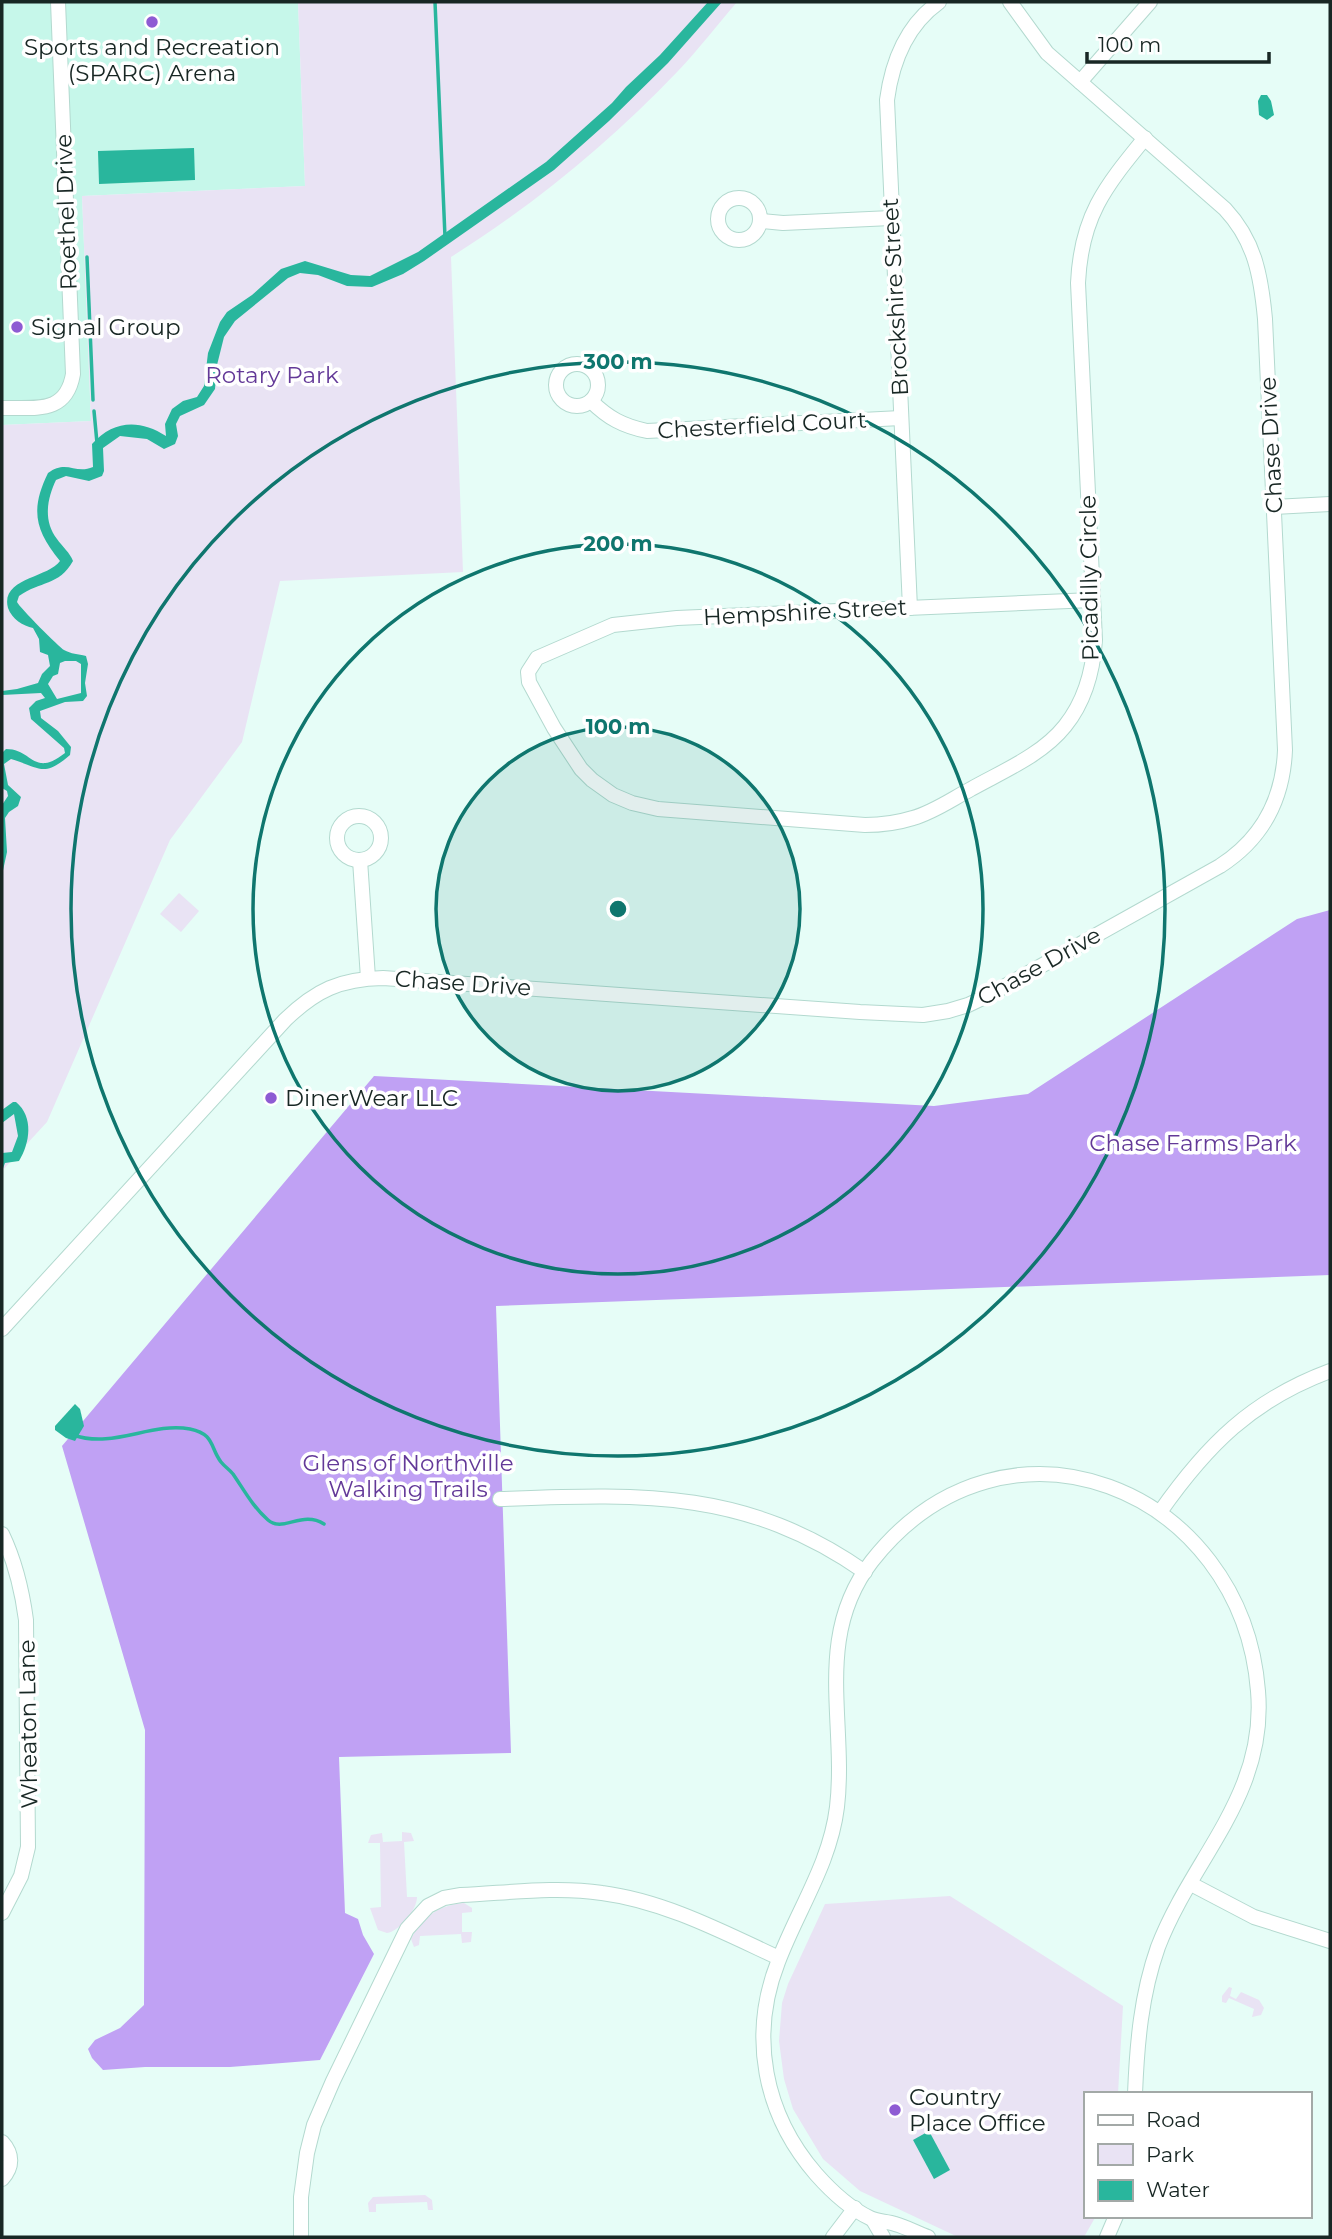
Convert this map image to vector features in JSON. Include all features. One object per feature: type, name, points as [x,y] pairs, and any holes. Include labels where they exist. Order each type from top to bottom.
[{"type":"street","name":"Roethel Drive","points":[[2,408],[57,403],[65,397],[73,374],[58,2]]},
{"type":"street","name":"Brockshire Street","points":[[910,608],[887,116],[890,81],[904,44],[923,16],[939,2]]},
{"type":"street","name":"Chase Drive","points":[[2,1329],[299,1006],[311,996],[328,988],[368,978],[461,982],[923,1015],[948,1011],[989,995],[1220,866],[1246,846],[1265,822],[1283,778],[1285,750],[1265,319],[1257,261],[1235,219],[1047,53],[1010,2]]},
{"type":"street","points":[[1080,82],[1150,2]]},
{"type":"street","name":"Picadilly Circle","points":[[530,668],[528,677],[533,691],[570,755],[592,780],[624,800],[645,807],[865,825],[890,824],[914,818],[944,804],[1034,753],[1064,727],[1079,705],[1092,667],[1094,640],[1079,265],[1084,237],[1101,195],[1145,138]]},
{"type":"street","points":[[761,221],[783,223],[891,218]]},
{"type":"street","name":"Chesterfield Court","points":[[591,401],[609,418],[628,427],[647,431],[901,418]]},
{"type":"street","points":[[1274,507],[1330,504]]},
{"type":"street","name":"Hempshire Street","points":[[530,668],[541,656],[613,625],[677,618],[1092,600]]},
{"type":"street","points":[[360,860],[368,978]]},
{"type":"street","points":[[1160,1511],[1198,1460],[1231,1428],[1290,1388],[1330,1371]]},
{"type":"street","points":[[883,2237],[873,2220],[827,2187],[808,2165],[791,2139],[771,2098],[765,2072],[764,2025],[768,1993],[779,1958],[820,1872],[834,1825],[839,1779],[835,1687],[837,1644],[844,1617],[865,1572],[894,1537],[929,1509],[962,1489],[996,1478],[1026,1474],[1078,1478],[1121,1491],[1160,1511],[1202,1551],[1228,1590],[1249,1635],[1259,1696],[1256,1741],[1247,1777],[1228,1820],[1164,1935],[1149,1979],[1139,2031],[1135,2092]]},
{"type":"street","points":[[500,1499],[599,1496],[680,1499],[709,1504],[741,1511],[777,1524],[811,1539],[865,1572]]},
{"type":"street","name":"Wheaton Lane","points":[[2,1534],[10,1551],[23,1596],[26,1620],[29,1816],[28,1847],[23,1869],[2,1913]]},
{"type":"street","points":[[1191,1884],[1254,1917],[1330,1941]]},
{"type":"street","points":[[301,2237],[302,2185],[314,2125],[407,1929],[422,1911],[444,1898],[513,1892],[603,1893],[641,1901],[779,1958]]},
{"type":"street","points":[[2,2142],[9,2151],[11,2163],[2,2179]]},
{"type":"street","points":[[833,2237],[855,2208]]},
{"type":"street","points":[[1107,2237],[1115,2218]]},
{"type":"street","points":[[873,2220],[895,2223],[928,2237]]},
{"type":"shaded area","points":[[2,2],[298,2],[305,186],[82,196],[91,421],[2,425]]},
{"type":"green space","name":"Rotary Park","points":[[298,2],[737,2],[678,71],[626,123],[541,194],[451,257],[463,572],[280,581],[242,742],[170,840],[47,1122],[2,1171],[2,425],[91,421],[82,196],[305,186]]},
{"type":"green space","points":[[179,893],[199,911],[181,932],[160,914]]},
{"type":"green space","name":"Chase Farms Park","points":[[1330,910],[1330,1275],[496,1306],[511,1753],[339,1757],[345,1913],[358,1919],[363,1935],[374,1954],[320,2060],[230,2067],[103,2070],[88,2049],[95,2040],[120,2028],[144,2005],[145,1730],[62,1446],[374,1076],[934,1106],[1028,1094],[1297,919]]},
{"type":"green space","points":[[402,1832],[411,1833],[414,1841],[404,1842],[407,1897],[417,1897],[411,1914],[402,1924],[387,1933],[378,1930],[370,1908],[381,1907],[380,1843],[368,1843],[371,1835],[382,1833],[383,1842],[402,1841]]},
{"type":"green space","points":[[950,1896],[1123,2006],[1118,2092],[1084,2092],[1084,2218],[1095,2218],[1084,2237],[958,2237],[860,2191],[823,2159],[793,2109],[784,2079],[779,2041],[782,2003],[788,1984],[825,1904]]},
{"type":"green space","points":[[464,1903],[472,1908],[472,1912],[462,1913],[462,1932],[472,1932],[471,1942],[462,1943],[461,1934],[420,1936],[419,1945],[414,1947],[411,1939],[426,1918],[439,1909]]},
{"type":"green space","points":[[1229,1987],[1232,1988],[1230,1996],[1236,1999],[1241,1992],[1259,2000],[1264,2008],[1261,2015],[1252,2017],[1254,2009],[1229,1998],[1226,2003],[1222,2002],[1222,1996]]},
{"type":"green space","points":[[425,2195],[432,2200],[433,2210],[428,2210],[427,2202],[376,2204],[376,2212],[369,2212],[368,2203],[373,2197]]},
{"type":"water","points":[[708,2],[722,2],[668,63],[554,170],[424,261],[403,274],[372,287],[347,286],[318,275],[300,273],[288,278],[235,321],[224,337],[217,365],[215,389],[204,405],[180,416],[176,424],[178,436],[175,444],[164,449],[147,439],[120,436],[103,448],[102,476],[89,481],[66,476],[56,480],[50,495],[48,517],[53,532],[73,561],[62,575],[27,591],[19,596],[17,602],[64,650],[86,656],[87,696],[83,701],[65,702],[40,711],[41,718],[58,731],[71,747],[70,755],[47,769],[11,759],[4,764],[8,785],[21,797],[18,806],[5,818],[7,852],[2,875],[2,805],[8,796],[7,791],[2,788],[2,753],[6,749],[15,750],[39,763],[46,763],[65,753],[64,748],[31,719],[29,708],[36,701],[45,698],[41,693],[2,695],[2,691],[38,683],[50,666],[48,655],[40,652],[39,639],[33,628],[15,619],[8,608],[7,598],[18,584],[54,567],[60,561],[45,539],[38,519],[39,498],[48,473],[61,467],[93,467],[92,444],[118,426],[137,425],[166,436],[165,424],[172,409],[183,401],[197,397],[204,386],[208,353],[220,322],[227,312],[252,295],[281,269],[305,261],[351,275],[370,276],[418,252],[546,162],[612,103]],"holes":[[[76,661],[81,664],[81,693],[57,699],[48,684],[53,676],[58,674],[60,663]]]},
{"type":"water","points":[[1261,95],[1267,95],[1271,101],[1274,115],[1267,120],[1259,115],[1258,101]]},
{"type":"water","points":[[194,148],[195,180],[99,184],[98,151]]},
{"type":"water","points":[[13,1102],[22,1108],[26,1115],[28,1138],[19,1161],[5,1163],[2,1171],[2,1153],[12,1152],[18,1136],[14,1114],[2,1123],[2,1110]]},
{"type":"water","points":[[75,1404],[80,1409],[84,1426],[75,1441],[55,1430],[55,1426]]},
{"type":"water","points":[[929,2131],[950,2170],[934,2179],[913,2140]]},
{"type":"waterway","points":[[435,2],[445,237]]},
{"type":"waterway","points":[[87,257],[93,400]]},
{"type":"waterway","points":[[94,411],[97,443]]},
{"type":"waterway","points":[[73,1435],[103,1439],[161,1429],[198,1431],[208,1438],[221,1462],[268,1520],[280,1524],[308,1519],[324,1524]]},
{"type":"place","name":"Sports and Recreation (SPARC) Arena","points":[[152,22]]},
{"type":"place","name":"Signal Group","points":[[17,327]]},
{"type":"place","name":"DinerWear LLC","points":[[271,1098]]},
{"type":"place","name":"Country Place Office","points":[[895,2110]]},
{"type":"park label","name":"Glens of Northville Walking Trails","points":[[408,1476]]}]
